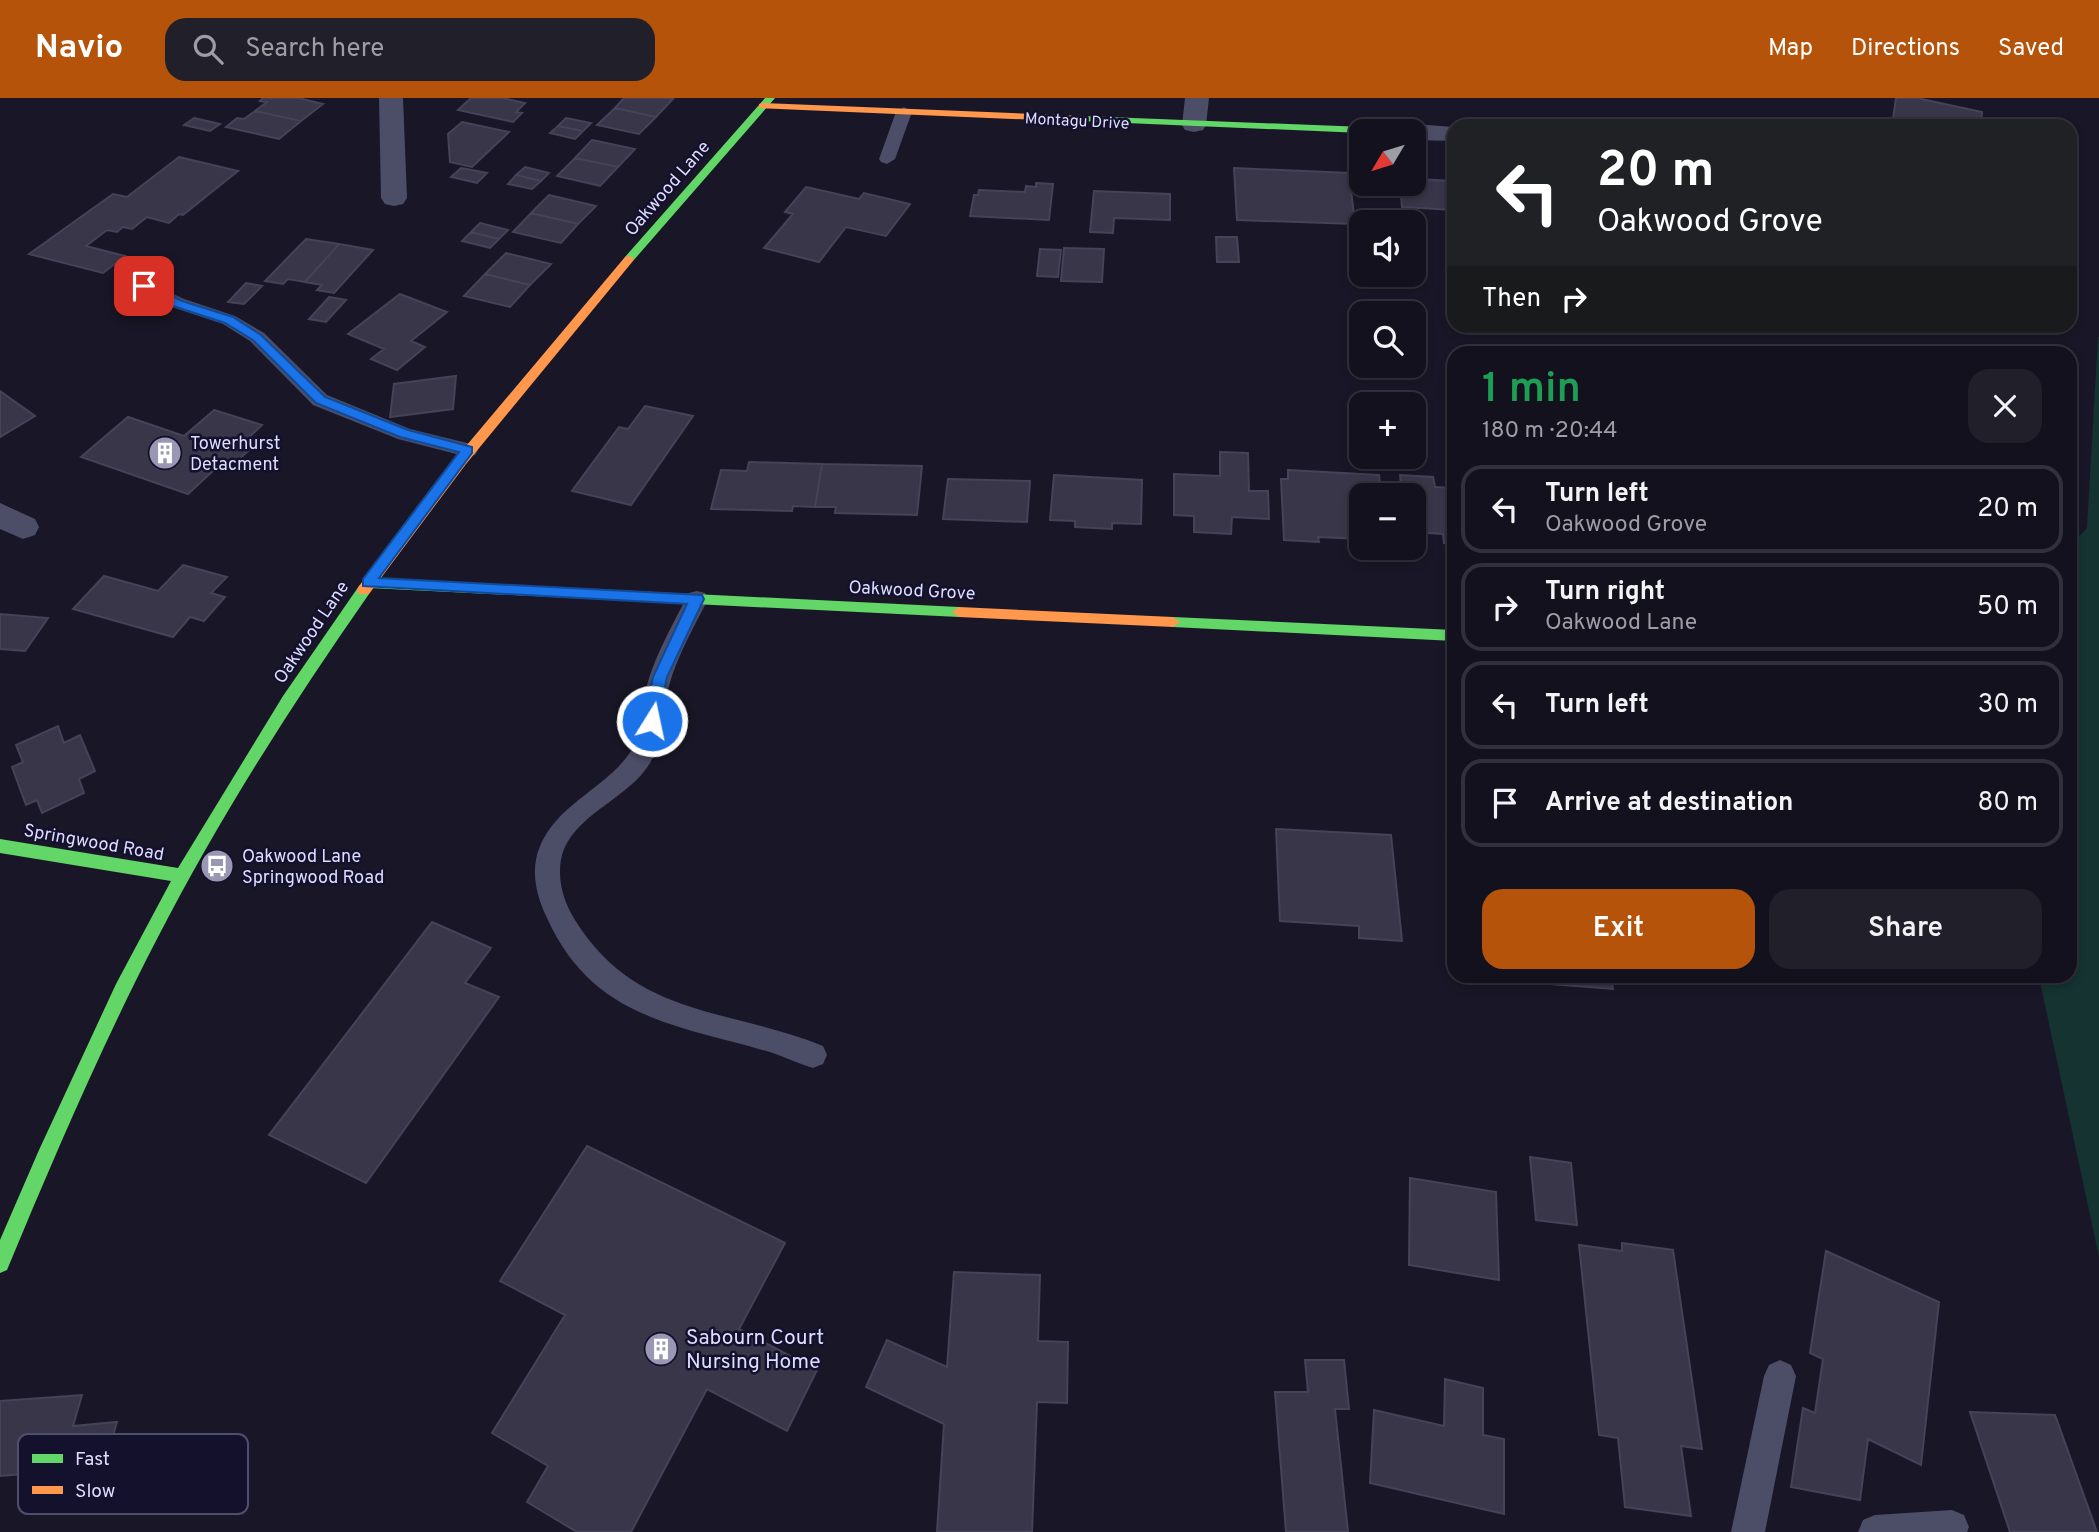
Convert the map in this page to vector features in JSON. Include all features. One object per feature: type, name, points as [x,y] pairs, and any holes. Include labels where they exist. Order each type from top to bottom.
[{"type":"street","points":[[391,98],[394,198]]},
{"type":"street","points":[[1194,125],[1197,98]]},
{"type":"street","name":"Montagu Drive","points":[[767,102],[904,112],[1349,130]]},
{"type":"street","name":"Oakwood Lane","points":[[0,1263],[70,1099],[181,876],[292,693],[368,583],[468,450],[767,102]]},
{"type":"street","points":[[1426,133],[1447,134]]},
{"type":"street","name":"Oakwood Grove","points":[[368,583],[1447,636]]},
{"type":"street","name":"Springwood Road","points":[[0,846],[181,876]]},
{"type":"lane","points":[[887,159],[904,112]]},
{"type":"lane","points":[[144,286],[178,303],[229,320],[257,337],[320,400],[405,434],[468,450]]},
{"type":"lane","points":[[697,599],[660,677],[648,743],[639,759],[628,773],[585,805],[567,823],[552,846],[547,863],[552,896],[556,911],[577,947],[614,985],[672,1013],[773,1040],[813,1055]]},
{"type":"lane","points":[[1748,1532],[1780,1376]]},
{"type":"lane","points":[[1875,1532],[1952,1527]]},
{"type":"green space","points":[[2099,337],[2099,1257],[2040,983],[2077,983],[2077,539],[2087,528]]},
{"type":"building","points":[[263,98],[298,98],[323,104],[301,121],[255,111],[267,102],[260,101]]},
{"type":"building","points":[[471,98],[502,98],[525,103],[516,112],[522,113],[513,122],[458,110]]},
{"type":"building","points":[[624,98],[673,99],[656,117],[615,108]]},
{"type":"building","points":[[1896,98],[1917,98],[1982,112],[1981,119],[1893,119]]},
{"type":"building","points":[[615,108],[656,117],[639,134],[597,125]]},
{"type":"building","points":[[255,111],[301,121],[279,139],[226,127],[237,118],[244,119]]},
{"type":"building","points":[[194,118],[220,124],[210,131],[184,125]]},
{"type":"building","points":[[566,118],[591,123],[583,131],[558,126]]},
{"type":"building","points":[[462,122],[509,132],[472,167],[450,162],[448,134]]},
{"type":"building","points":[[558,126],[583,131],[575,139],[550,133]]},
{"type":"building","points":[[592,140],[635,149],[618,167],[575,158]]},
{"type":"building","points":[[179,157],[238,171],[169,223],[147,217],[132,229],[123,227],[117,232],[107,230],[86,246],[125,256],[103,273],[29,254],[113,194],[127,197]]},
{"type":"building","points":[[575,158],[618,167],[600,186],[557,176]]},
{"type":"building","points":[[525,167],[549,173],[541,181],[516,175]]},
{"type":"building","points":[[461,168],[487,173],[477,183],[451,177]]},
{"type":"building","points":[[1234,168],[1349,173],[1349,196],[1352,196],[1353,210],[1349,210],[1349,224],[1237,220]]},
{"type":"building","points":[[516,175],[541,181],[532,189],[508,184]]},
{"type":"building","points":[[1426,180],[1447,181],[1447,210],[1402,207],[1401,196],[1426,196]]},
{"type":"building","points":[[1036,183],[1053,184],[1049,220],[970,216],[974,195],[978,195],[979,190],[1025,192],[1026,186],[1036,187]]},
{"type":"building","points":[[806,187],[859,199],[864,193],[910,204],[886,236],[846,227],[819,262],[764,248],[793,214],[785,212]]},
{"type":"building","points":[[1094,191],[1170,194],[1170,220],[1114,218],[1113,233],[1090,232]]},
{"type":"building","points":[[549,195],[596,206],[578,224],[531,213]]},
{"type":"building","points":[[531,213],[578,224],[561,243],[513,232]]},
{"type":"building","points":[[480,223],[508,230],[499,239],[471,232]]},
{"type":"building","points":[[471,232],[499,239],[490,248],[462,241]]},
{"type":"building","points":[[1216,237],[1237,237],[1239,262],[1217,262]]},
{"type":"building","points":[[306,239],[339,244],[305,282],[288,279],[283,284],[265,281]]},
{"type":"building","points":[[339,244],[373,250],[334,293],[317,290],[322,285],[305,282]]},
{"type":"building","points":[[1064,248],[1104,249],[1102,282],[1061,281]]},
{"type":"building","points":[[1040,249],[1061,250],[1058,277],[1037,276]]},
{"type":"building","points":[[506,253],[551,264],[530,285],[485,274]]},
{"type":"building","points":[[485,274],[530,285],[510,307],[464,296]]},
{"type":"building","points":[[246,283],[262,286],[244,304],[228,302]]},
{"type":"building","points":[[400,294],[447,312],[411,341],[425,347],[397,370],[371,359],[384,349],[348,334]]},
{"type":"building","points":[[329,297],[346,300],[326,322],[309,319]]},
{"type":"building","points":[[456,376],[453,409],[390,417],[394,384]]},
{"type":"building","points":[[0,391],[35,416],[0,437]]},
{"type":"building","points":[[645,406],[693,416],[631,505],[572,491],[619,427],[628,429]]},
{"type":"building","name":"Towerhurst Detacment","points":[[214,410],[262,425],[240,446],[249,450],[227,470],[217,467],[188,494],[81,457],[128,417],[184,436]]},
{"type":"building","points":[[1220,452],[1248,453],[1249,491],[1268,491],[1269,519],[1232,517],[1231,534],[1194,532],[1194,516],[1174,515],[1174,474],[1220,476]]},
{"type":"building","points":[[749,462],[822,464],[815,507],[793,506],[792,511],[711,509],[721,470],[747,471]]},
{"type":"building","points":[[822,464],[922,466],[917,515],[835,513],[836,507],[815,507]]},
{"type":"building","points":[[1288,470],[1379,475],[1380,483],[1349,483],[1349,538],[1318,537],[1319,542],[1284,540],[1281,479],[1288,479]]},
{"type":"building","points":[[1054,475],[1142,480],[1141,524],[1112,523],[1112,529],[1075,527],[1075,521],[1050,520]]},
{"type":"building","points":[[1400,475],[1433,477],[1435,487],[1447,488],[1447,543],[1444,543],[1443,534],[1426,533],[1426,483],[1401,483]]},
{"type":"building","points":[[948,479],[1030,481],[1027,522],[943,519]]},
{"type":"building","points":[[183,565],[227,577],[211,593],[225,597],[204,621],[190,617],[173,637],[73,609],[104,576],[158,591]]},
{"type":"building","points":[[0,614],[48,618],[25,651],[0,649]]},
{"type":"building","points":[[58,726],[64,743],[80,735],[95,771],[79,779],[84,793],[42,813],[37,800],[26,805],[12,767],[23,762],[16,745]]},
{"type":"building","points":[[1276,829],[1391,835],[1402,941],[1359,938],[1359,926],[1280,921]]},
{"type":"building","points":[[432,922],[491,948],[465,983],[499,997],[366,1183],[269,1135]]},
{"type":"building","points":[[1536,983],[1612,983],[1613,989]]},
{"type":"building","name":"Sabourn Court Nursing Home","points":[[587,1146],[785,1243],[739,1329],[817,1370],[787,1431],[707,1389],[631,1532],[577,1532],[527,1502],[548,1466],[492,1433],[565,1315],[500,1281]]},
{"type":"building","points":[[1530,1157],[1571,1163],[1577,1225],[1536,1220]]},
{"type":"building","points":[[1410,1178],[1496,1192],[1499,1280],[1409,1265]]},
{"type":"building","points":[[1622,1243],[1673,1250],[1702,1449],[1681,1446],[1691,1516],[1625,1507],[1618,1438],[1599,1435],[1579,1245],[1622,1251]]},
{"type":"building","points":[[1826,1251],[1939,1302],[1921,1465],[1868,1439],[1860,1500],[1791,1487],[1803,1408],[1815,1413],[1823,1359],[1810,1353]]},
{"type":"building","points":[[954,1272],[1040,1275],[1038,1341],[1068,1342],[1067,1403],[1037,1402],[1032,1532],[937,1532],[944,1424],[866,1387],[887,1340],[947,1367]]},
{"type":"building","points":[[1305,1360],[1344,1360],[1349,1409],[1335,1409],[1348,1532],[1286,1532],[1275,1392],[1308,1392]]},
{"type":"building","points":[[1445,1379],[1483,1388],[1483,1435],[1504,1439],[1504,1514],[1370,1483],[1374,1410],[1444,1426]]},
{"type":"building","points":[[82,1395],[73,1426],[117,1422],[114,1434],[18,1434],[18,1474],[0,1476],[0,1401]]},
{"type":"building","points":[[1970,1412],[2055,1415],[2097,1532],[2010,1532]]},
{"type":"traffic: fast","points":[[629,259],[770,98]]},
{"type":"traffic: fast","points":[[1083,119],[1349,129]]},
{"type":"traffic: fast","points":[[368,583],[959,612]]},
{"type":"traffic: fast","points":[[0,1263],[81,1076],[122,990],[184,872],[252,756],[364,590]]},
{"type":"traffic: fast","points":[[1173,622],[1447,636]]},
{"type":"traffic: fast","points":[[0,846],[181,876]]},
{"type":"traffic: slow","points":[[763,106],[1083,119]]},
{"type":"traffic: slow","points":[[364,590],[461,461],[629,259]]},
{"type":"traffic: slow","points":[[959,612],[1173,622]]},
{"type":"place","name":"Towerhurst Detacment","points":[[165,453]]},
{"type":"place","name":"Oakwood Lane Springwood Road","points":[[217,866]]},
{"type":"place","name":"Sabourn Court Nursing Home","points":[[661,1349]]},
{"type":"route","points":[[144,286],[178,303],[229,320],[257,337],[320,400],[405,434],[468,450],[368,583],[697,599],[660,677],[652,721]]}]
